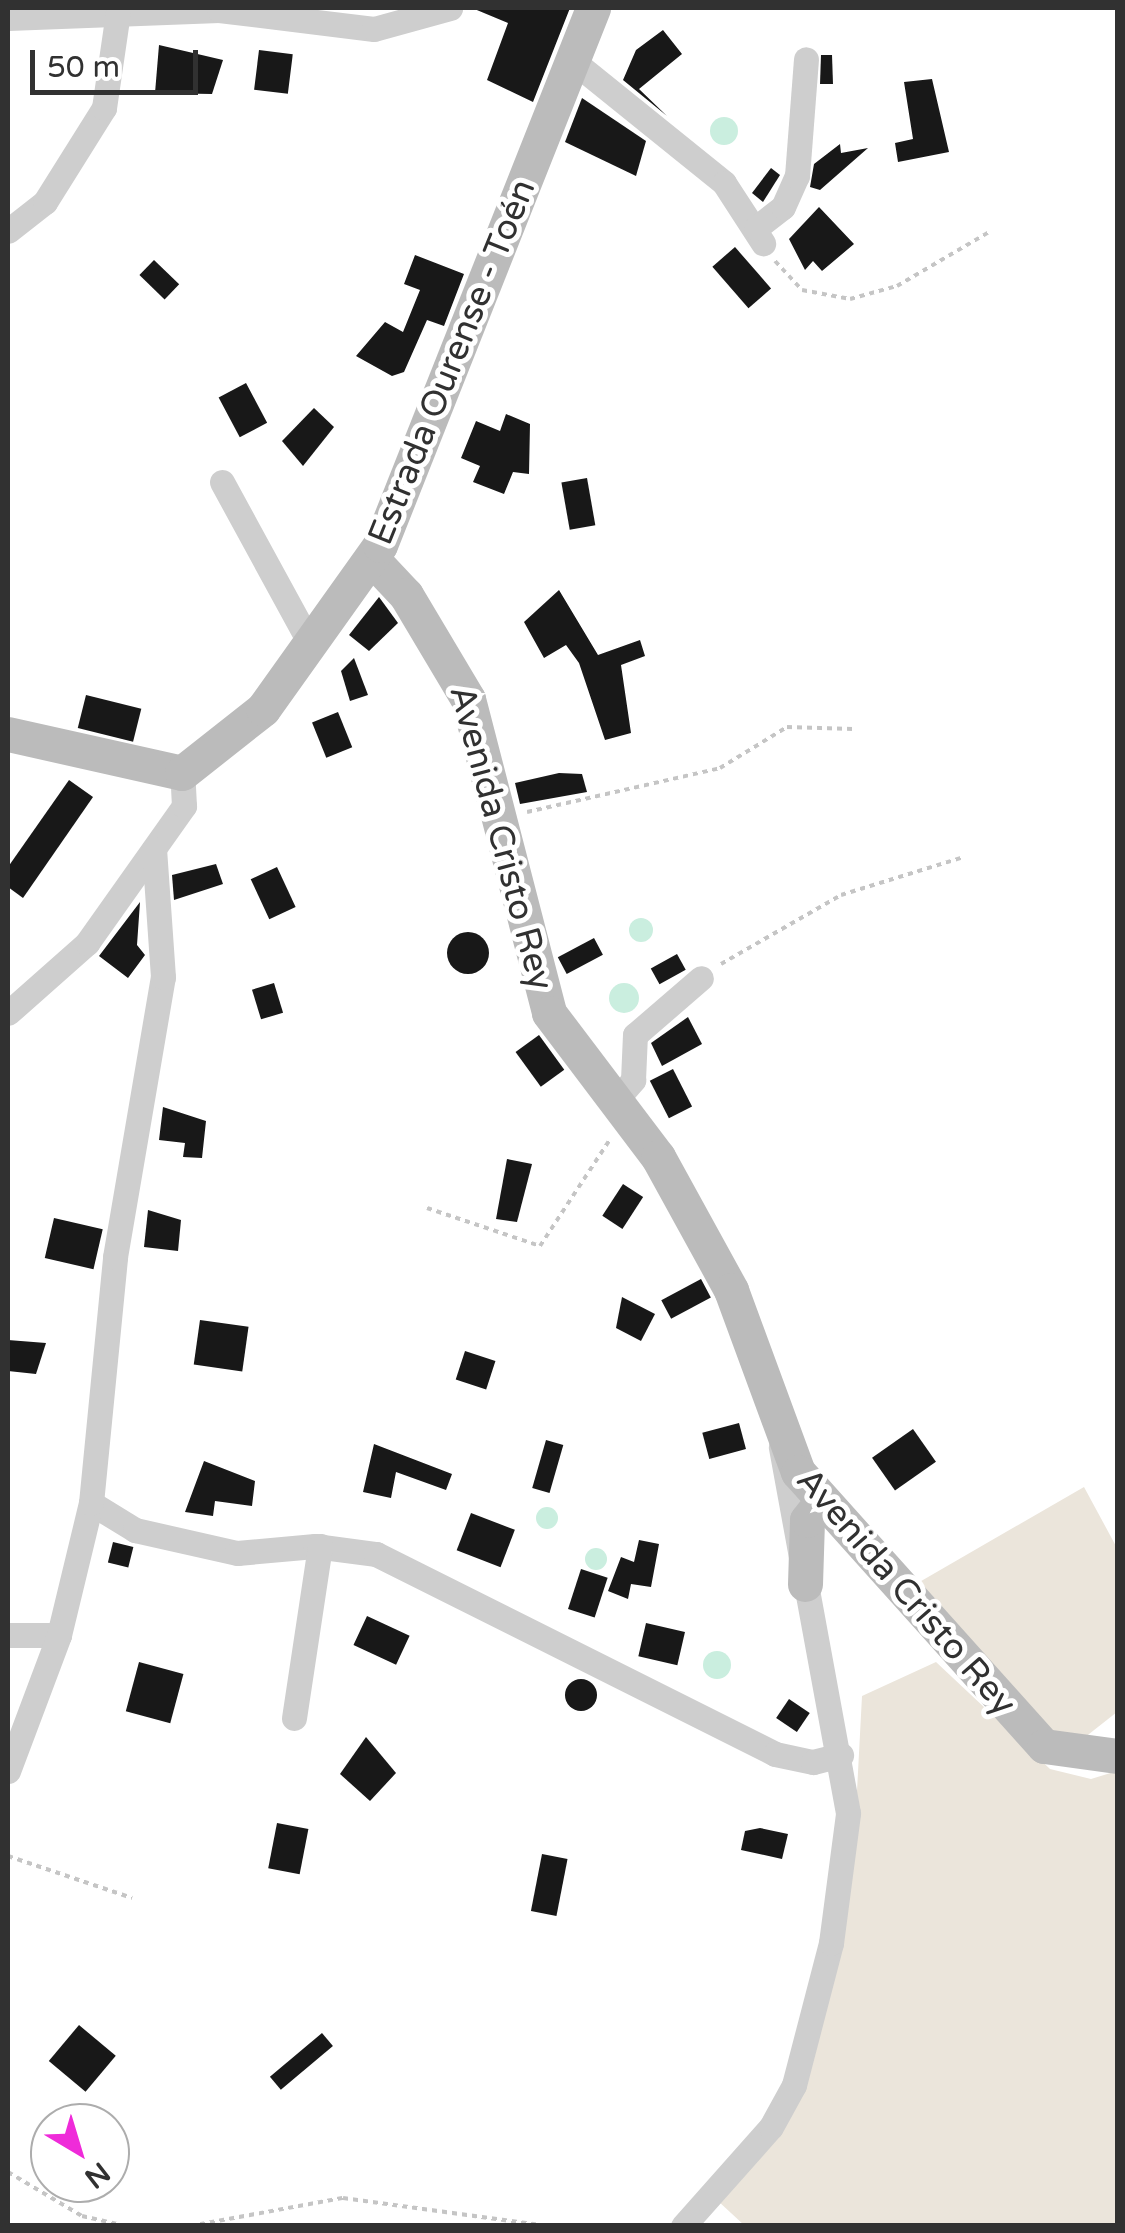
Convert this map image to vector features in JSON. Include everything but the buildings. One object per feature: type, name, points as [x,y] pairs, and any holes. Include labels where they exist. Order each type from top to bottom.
[{"type":"street","points":[[8,18],[219,10],[390,28],[450,8]]},
{"type":"street","name":"Estrada Ourense - Toén","points":[[182,773],[232,741],[373,560],[593,8]]},
{"type":"street","points":[[8,231],[46,202],[104,108],[118,12]]},
{"type":"street","points":[[573,61],[724,183],[760,235],[783,208],[797,176],[806,59]]},
{"type":"street","points":[[222,482],[310,645]]},
{"type":"street","name":"Avenida Cristo Rey","points":[[373,560],[461,682],[539,988],[623,1111],[731,1290],[780,1437],[822,1501],[1044,1746],[1118,1756]]},
{"type":"street","points":[[8,734],[182,773],[184,806],[73,960],[8,1012]]},
{"type":"street","points":[[8,1771],[60,1635],[91,1503],[115,1257],[163,978],[154,849]]},
{"type":"street","points":[[623,1111],[633,1080],[634,1034],[701,978]]},
{"type":"street","points":[[683,2226],[771,2127],[806,2049],[848,1813],[841,1756],[805,1584],[780,1437]]},
{"type":"street","points":[[805,1584],[807,1520],[822,1501]]},
{"type":"street","points":[[91,1503],[135,1530],[237,1553],[320,1546],[384,1557],[775,1754],[813,1762],[841,1756]]},
{"type":"street","points":[[294,1718],[320,1546]]},
{"type":"street","points":[[8,1635],[60,1635]]},
{"type":"path","points":[[760,235],[802,290],[850,298],[896,286],[989,232]]},
{"type":"path","points":[[499,820],[720,768],[787,727],[853,728]]},
{"type":"path","points":[[701,978],[841,895],[964,857]]},
{"type":"path","points":[[427,1208],[540,1246],[623,1111]]},
{"type":"path","points":[[8,1856],[132,1898]]},
{"type":"path","points":[[8,2172],[82,2216],[126,2226]]},
{"type":"path","points":[[190,2226],[354,2198],[548,2226]]},
{"type":"shaded area","points":[[724,117],[734,121],[738,131],[734,141],[724,145],[714,141],[710,131],[714,121]]},
{"type":"shaded area","points":[[641,918],[650,921],[650,939],[641,942],[632,939],[629,930],[632,921]]},
{"type":"shaded area","points":[[624,983],[634,988],[639,998],[634,1008],[624,1013],[614,1008],[609,998],[614,988]]},
{"type":"shaded area","points":[[1084,1487],[1117,1548],[1117,1712],[1084,1738],[1053,1733],[916,1584]]},
{"type":"shaded area","points":[[547,1507],[555,1510],[555,1526],[547,1529],[539,1526],[536,1518],[539,1510]]},
{"type":"shaded area","points":[[596,1548],[604,1551],[604,1567],[596,1570],[588,1567],[585,1559],[588,1551]]},
{"type":"shaded area","points":[[717,1651],[727,1655],[731,1665],[727,1675],[717,1679],[707,1675],[703,1665],[707,1655]]},
{"type":"shaded area","points":[[936,1662],[1050,1769],[1091,1779],[1117,1771],[1117,2225],[744,2225],[718,2201],[778,2132],[856,1810],[862,1696]]}]
